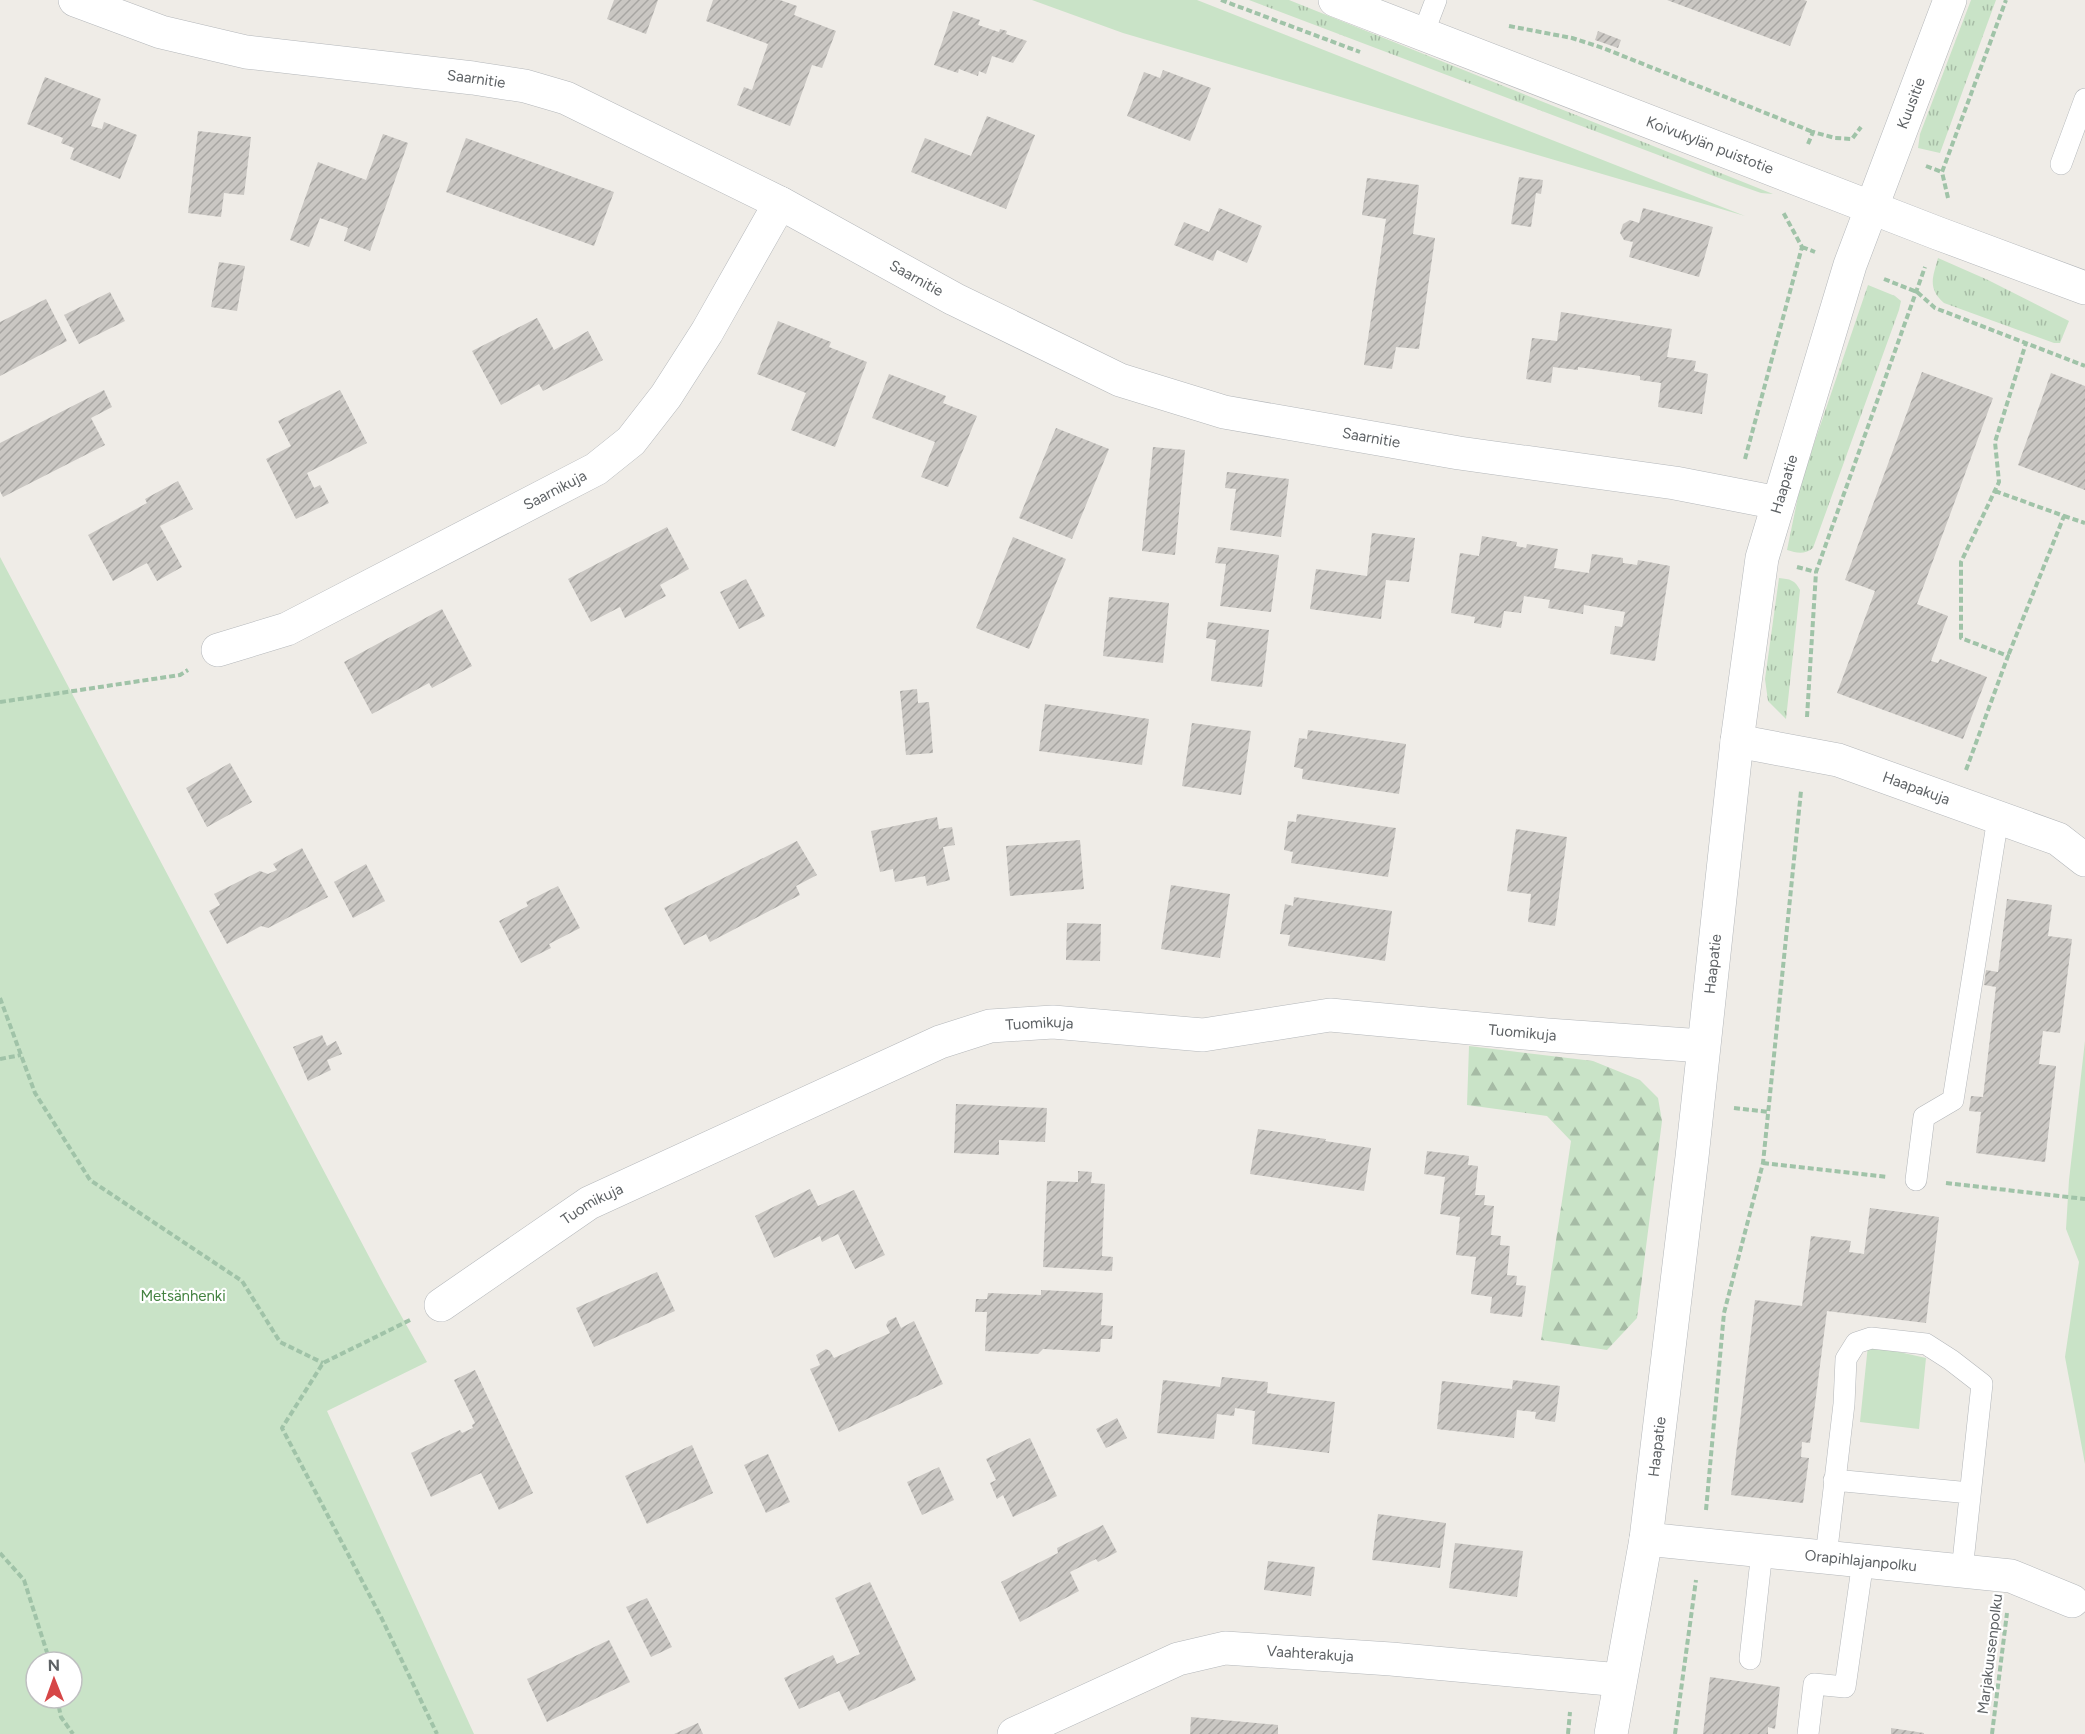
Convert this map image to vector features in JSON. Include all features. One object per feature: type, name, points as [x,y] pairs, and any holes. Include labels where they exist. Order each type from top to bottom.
[{"type":"street","name":"Saarnitie","points":[[75,0],[161,32],[246,52],[525,86],[576,103],[780,203],[954,299],[1120,380],[1224,412],[1459,453],[1675,483],[1778,503]]},
{"type":"street","name":"Koivukylän puistotie","points":[[1335,0],[1793,178],[2085,288]]},
{"type":"street","name":"Kuusitie","points":[[1870,207],[1950,0]]},
{"type":"street","name":"Saarnikuja","points":[[218,650],[287,629],[596,469],[631,441],[666,396],[707,332],[780,203]]},
{"type":"street","name":"Haapatie","points":[[1611,1734],[1646,1539],[1737,741],[1762,558],[1870,207]]},
{"type":"street","name":"Haapakuja","points":[[1737,741],[1838,760],[2058,839],[2085,860]]},
{"type":"street","name":"Tuomikuja","points":[[441,1305],[589,1203],[940,1042],[990,1026],[1053,1022],[1203,1035],[1330,1015],[1547,1035],[1703,1046]]},
{"type":"street","name":"Orapihlajanpolku","points":[[1646,1539],[2011,1576],[2072,1601]]},
{"type":"street","name":"Vaahterakuja","points":[[1014,1734],[1178,1659],[1225,1648],[1391,1659],[1620,1680]]},
{"type":"lane","points":[[1423,34],[1436,0]]},
{"type":"lane","points":[[2061,164],[2085,99]]},
{"type":"lane","points":[[1916,1180],[1924,1117],[1953,1100],[1998,818]]},
{"type":"lane","points":[[1826,1557],[1844,1404],[1846,1359],[1856,1343],[1871,1338],[1892,1339],[1926,1344],[1982,1384],[1962,1571]]},
{"type":"lane","points":[[1834,1480],[1970,1493]]},
{"type":"lane","points":[[1750,1659],[1762,1551]]},
{"type":"lane","points":[[1808,1734],[1814,1684],[1845,1687],[1863,1561]]},
{"type":"path","points":[[1675,1734],[1701,1545],[1724,1313],[1763,1163],[1805,753],[1816,572],[1949,201],[1942,172],[2006,0]]},
{"type":"path","points":[[1501,25],[1572,38],[1603,48],[1813,132],[1835,138],[1852,139],[1864,124]]},
{"type":"path","points":[[1813,132],[1781,208],[1802,247],[1917,292],[1935,308],[2085,366]]},
{"type":"path","points":[[1734,495],[1802,247]]},
{"type":"path","points":[[2008,656],[1961,638],[1961,562],[1999,482],[1995,442],[2026,343]]},
{"type":"path","points":[[1995,491],[2085,523]]},
{"type":"path","points":[[1964,778],[2008,656],[2064,516]]},
{"type":"path","points":[[0,702],[180,675],[218,650]]},
{"type":"path","points":[[0,998],[35,1093],[90,1180],[242,1281],[280,1342],[323,1363]]},
{"type":"path","points":[[0,1059],[21,1055]]},
{"type":"path","points":[[436,1734],[382,1619],[282,1428],[323,1363],[441,1305]]},
{"type":"path","points":[[0,1553],[24,1580],[46,1650]]},
{"type":"path","name":"Marjakuusenpolku","points":[[1992,1734],[2011,1576]]},
{"type":"path","points":[[60,1710],[61,1717],[73,1734]]},
{"type":"green space","points":[[1032,0],[1197,0],[1745,216],[1123,33]]},
{"type":"green space","points":[[1249,0],[1289,0],[1773,194],[1761,193],[1727,181]]},
{"type":"green space","points":[[1971,0],[1996,0],[1940,153],[1918,148],[1920,134]]},
{"type":"green space","points":[[1938,258],[1988,280],[2069,321],[2060,343],[2054,343],[1944,303],[1933,287]]},
{"type":"green space","points":[[1868,285],[1895,296],[1901,301],[1899,310],[1813,548],[1800,553],[1787,550],[1801,482]]},
{"type":"green space","name":"Metsänhenki","points":[[0,557],[384,1285],[427,1362],[327,1411],[474,1734],[0,1734]]},
{"type":"green space","points":[[1779,578],[1792,581],[1800,590],[1786,719],[1768,701],[1765,679]]},
{"type":"green space","points":[[2085,1041],[2085,1464],[2065,1357],[2079,1262],[2066,1229],[2069,1180]]},
{"type":"green space","points":[[1469,1046],[1593,1061],[1640,1080],[1658,1098],[1662,1121],[1637,1318],[1607,1350],[1541,1340],[1571,1141],[1547,1116],[1467,1105]]},
{"type":"green space","points":[[1868,1345],[1926,1358],[1919,1429],[1860,1422]]},
{"type":"building","points":[[614,0],[658,0],[646,34],[607,19]]},
{"type":"building","points":[[713,0],[780,0],[797,6],[794,15],[836,31],[822,68],[812,65],[790,126],[737,105],[744,87],[752,90],[768,44],[706,21]]},
{"type":"building","points":[[1667,0],[1804,0],[1807,1],[1790,46]]},
{"type":"building","points":[[953,11],[980,20],[978,25],[999,32],[1000,29],[1007,31],[1006,34],[1027,41],[1013,63],[992,56],[986,74],[979,71],[978,76],[959,69],[958,73],[934,65]]},
{"type":"building","points":[[1598,31],[1621,40],[1618,48],[1595,40]]},
{"type":"building","points":[[1163,70],[1211,88],[1190,141],[1127,116],[1144,72],[1160,78]]},
{"type":"building","points":[[45,77],[101,99],[91,126],[102,129],[104,122],[137,135],[120,179],[70,159],[74,148],[61,143],[63,138],[27,124]]},
{"type":"building","points":[[987,116],[1035,135],[1006,209],[911,172],[925,138],[971,156]]},
{"type":"building","points":[[198,131],[251,137],[244,195],[224,193],[221,217],[188,213]]},
{"type":"building","points":[[383,134],[408,143],[370,251],[344,241],[348,228],[320,218],[309,247],[290,240],[318,162],[366,180]]},
{"type":"building","points":[[466,138],[614,192],[594,246],[446,192]]},
{"type":"building","points":[[1519,177],[1543,180],[1541,194],[1536,193],[1531,227],[1511,224]]},
{"type":"building","points":[[1367,178],[1419,185],[1413,234],[1435,238],[1419,349],[1396,347],[1392,369],[1364,365],[1386,219],[1362,215]]},
{"type":"building","points":[[1219,208],[1262,226],[1247,263],[1217,250],[1213,261],[1174,245],[1184,222],[1209,232]]},
{"type":"building","points":[[1643,208],[1713,227],[1699,277],[1629,257],[1633,242],[1624,240],[1620,233],[1623,224],[1630,220],[1639,223]]},
{"type":"building","points":[[219,262],[245,266],[237,311],[211,307]]},
{"type":"building","points":[[110,292],[125,321],[79,344],[64,315]]},
{"type":"building","points":[[46,299],[67,341],[0,376],[0,322]]},
{"type":"building","points":[[1561,312],[1672,329],[1667,357],[1696,361],[1694,371],[1708,374],[1702,414],[1658,407],[1661,383],[1640,380],[1640,376],[1578,367],[1578,370],[1553,367],[1551,383],[1526,379],[1532,338],[1557,341]]},
{"type":"building","points":[[537,318],[554,350],[588,331],[603,360],[543,391],[539,384],[501,405],[472,351]]},
{"type":"building","points":[[778,321],[831,342],[829,347],[867,362],[835,447],[791,430],[806,393],[757,374]]},
{"type":"building","points":[[1922,372],[1993,398],[1917,604],[1948,616],[1931,661],[1938,663],[1940,659],[1987,677],[1963,739],[1837,693],[1875,591],[1845,580]]},
{"type":"building","points":[[2051,373],[2085,386],[2085,490],[2018,465]]},
{"type":"building","points":[[889,374],[946,396],[943,403],[977,416],[948,487],[921,477],[935,442],[872,418]]},
{"type":"building","points":[[104,390],[112,407],[91,418],[105,445],[3,497],[0,491],[0,443]]},
{"type":"building","points":[[340,390],[367,443],[307,473],[314,488],[320,485],[329,503],[296,519],[266,459],[291,446],[278,421]]},
{"type":"building","points":[[1056,428],[1109,449],[1072,539],[1019,518]]},
{"type":"building","points":[[1153,447],[1185,450],[1175,555],[1142,551]]},
{"type":"building","points":[[1227,472],[1289,479],[1281,537],[1230,530],[1236,489],[1225,488]]},
{"type":"building","points":[[178,481],[193,509],[160,526],[182,567],[157,581],[147,563],[113,581],[88,535],[147,503],[145,499]]},
{"type":"building","points":[[667,527],[689,569],[660,585],[666,596],[625,618],[620,607],[591,622],[568,579]]},
{"type":"building","points":[[1372,533],[1415,538],[1409,582],[1386,580],[1381,619],[1310,609],[1316,569],[1367,576]]},
{"type":"building","points":[[1482,536],[1517,542],[1516,546],[1526,548],[1527,544],[1558,549],[1554,568],[1589,573],[1592,554],[1623,558],[1623,563],[1637,565],[1638,560],[1670,566],[1655,661],[1610,654],[1615,626],[1622,627],[1625,612],[1584,605],[1583,614],[1548,608],[1550,600],[1524,596],[1521,613],[1504,611],[1501,628],[1474,623],[1475,617],[1451,613],[1460,553],[1479,556]]},
{"type":"building","points":[[1013,537],[1066,559],[1029,649],[976,628]]},
{"type":"building","points":[[1218,547],[1279,555],[1271,612],[1220,606],[1226,564],[1215,563]]},
{"type":"building","points":[[746,579],[765,616],[739,629],[720,592]]},
{"type":"building","points":[[1109,597],[1169,603],[1163,663],[1103,656]]},
{"type":"building","points":[[442,609],[472,666],[432,688],[429,683],[372,714],[344,662]]},
{"type":"building","points":[[1208,622],[1269,630],[1262,687],[1211,681],[1216,640],[1206,638]]},
{"type":"building","points":[[917,689],[918,703],[929,702],[933,753],[906,755],[900,691]]},
{"type":"building","points":[[1045,704],[1149,719],[1142,765],[1039,751]]},
{"type":"building","points":[[1192,723],[1251,731],[1241,795],[1182,786]]},
{"type":"building","points":[[1308,730],[1406,744],[1399,794],[1302,779],[1303,769],[1294,767],[1299,738],[1307,739]]},
{"type":"building","points":[[230,763],[252,802],[207,827],[186,788]]},
{"type":"building","points":[[1297,814],[1396,828],[1388,877],[1291,863],[1293,852],[1284,850],[1288,821],[1296,822]]},
{"type":"building","points":[[937,817],[939,829],[952,827],[955,845],[943,847],[950,880],[927,886],[925,876],[895,882],[893,869],[880,872],[871,831]]},
{"type":"building","points":[[1516,829],[1567,837],[1555,926],[1528,922],[1531,894],[1507,891]]},
{"type":"building","points":[[1080,840],[1084,889],[1010,896],[1006,846]]},
{"type":"building","points":[[797,841],[817,875],[796,886],[800,895],[710,942],[706,934],[684,945],[664,908]]},
{"type":"building","points":[[302,848],[328,897],[268,928],[261,926],[227,944],[209,911],[220,905],[214,894],[260,871],[268,874],[277,870],[273,864]]},
{"type":"building","points":[[366,864],[385,901],[353,918],[334,882]]},
{"type":"building","points":[[1171,885],[1230,894],[1220,958],[1161,949]]},
{"type":"building","points":[[558,886],[580,928],[549,944],[551,948],[521,963],[499,921],[528,906],[526,902]]},
{"type":"building","points":[[1294,897],[1392,911],[1385,961],[1288,946],[1290,935],[1280,934],[1285,904],[1293,906]]},
{"type":"building","points":[[2007,899],[2052,905],[2048,936],[2072,939],[2060,1033],[2043,1031],[2039,1064],[2056,1066],[2045,1162],[1976,1153],[1981,1112],[1969,1111],[1971,1096],[1983,1097],[1996,987],[1984,985],[1986,970],[1998,972]]},
{"type":"building","points":[[1067,923],[1101,924],[1100,961],[1066,960]]},
{"type":"building","points":[[322,1035],[327,1046],[336,1041],[342,1054],[327,1060],[331,1070],[308,1081],[293,1047]]},
{"type":"building","points":[[956,1104],[1047,1108],[1045,1142],[999,1140],[999,1155],[954,1153]]},
{"type":"building","points":[[1258,1129],[1371,1148],[1364,1191],[1250,1174]]},
{"type":"building","points":[[1427,1151],[1469,1156],[1468,1165],[1478,1166],[1475,1195],[1485,1195],[1484,1205],[1494,1206],[1491,1235],[1501,1236],[1500,1245],[1510,1246],[1507,1275],[1517,1276],[1516,1285],[1526,1286],[1522,1317],[1490,1313],[1492,1297],[1471,1294],[1476,1257],[1456,1255],[1460,1217],[1440,1214],[1445,1177],[1424,1174]]},
{"type":"building","points":[[1078,1171],[1092,1172],[1091,1183],[1105,1184],[1102,1256],[1113,1257],[1112,1271],[1043,1267],[1047,1181],[1078,1182]]},
{"type":"building","points":[[810,1189],[818,1206],[854,1190],[885,1255],[855,1269],[838,1234],[822,1242],[820,1236],[774,1258],[755,1216]]},
{"type":"building","points":[[1870,1208],[1939,1217],[1926,1323],[1827,1311],[1810,1443],[1802,1442],[1801,1457],[1809,1458],[1803,1503],[1731,1495],[1755,1300],[1802,1306],[1811,1236],[1851,1241],[1849,1252],[1864,1254]]},
{"type":"building","points":[[657,1272],[675,1311],[594,1347],[576,1308]]},
{"type":"building","points":[[1041,1290],[1103,1293],[1101,1325],[1113,1326],[1112,1339],[1101,1339],[1100,1352],[1043,1349],[1038,1354],[985,1351],[987,1312],[975,1312],[976,1299],[987,1299],[988,1293],[1041,1295]]},
{"type":"building","points":[[896,1317],[901,1328],[914,1321],[943,1384],[839,1432],[810,1369],[820,1365],[816,1355],[826,1349],[834,1358],[890,1333],[886,1325],[888,1321]]},
{"type":"building","points":[[475,1370],[533,1493],[499,1510],[481,1473],[431,1497],[411,1453],[460,1430],[462,1433],[473,1428],[472,1425],[475,1423],[454,1380]]},
{"type":"building","points":[[1222,1377],[1268,1382],[1267,1393],[1335,1402],[1329,1453],[1252,1444],[1255,1411],[1235,1408],[1234,1416],[1217,1414],[1214,1439],[1157,1433],[1163,1380],[1220,1387]]},
{"type":"building","points":[[1513,1380],[1560,1386],[1555,1422],[1535,1419],[1536,1412],[1517,1410],[1514,1438],[1437,1429],[1442,1381],[1512,1389]]},
{"type":"building","points":[[1117,1418],[1127,1438],[1106,1448],[1096,1429]]},
{"type":"building","points":[[1030,1438],[1057,1496],[1013,1517],[1003,1495],[997,1499],[990,1483],[996,1480],[986,1459]]},
{"type":"building","points":[[692,1445],[713,1493],[647,1524],[625,1476]]},
{"type":"building","points":[[768,1454],[790,1502],[766,1513],[744,1465]]},
{"type":"building","points":[[939,1467],[954,1500],[922,1515],[907,1482]]},
{"type":"building","points":[[1378,1514],[1446,1523],[1440,1568],[1372,1560]]},
{"type":"building","points":[[1103,1525],[1117,1552],[1070,1572],[1079,1591],[1020,1622],[1001,1582],[1058,1553],[1057,1548]]},
{"type":"building","points":[[1455,1543],[1523,1551],[1517,1597],[1449,1588]]},
{"type":"building","points":[[1268,1561],[1315,1567],[1311,1596],[1264,1590]]},
{"type":"building","points":[[870,1582],[916,1680],[849,1711],[839,1691],[799,1709],[784,1678],[833,1655],[837,1664],[860,1654],[835,1598]]},
{"type":"building","points":[[647,1598],[672,1647],[651,1657],[626,1607]]},
{"type":"building","points":[[609,1640],[630,1682],[547,1722],[527,1679]]},
{"type":"building","points":[[1710,1677],[1780,1687],[1775,1729],[1768,1727],[1768,1734],[1703,1734]]},
{"type":"building","points":[[1191,1717],[1278,1725],[1278,1734],[1190,1734]]},
{"type":"building","points":[[698,1723],[703,1734],[674,1734]]},
{"type":"building","points":[[1891,1728],[1924,1733],[1924,1734],[1891,1734]]}]
